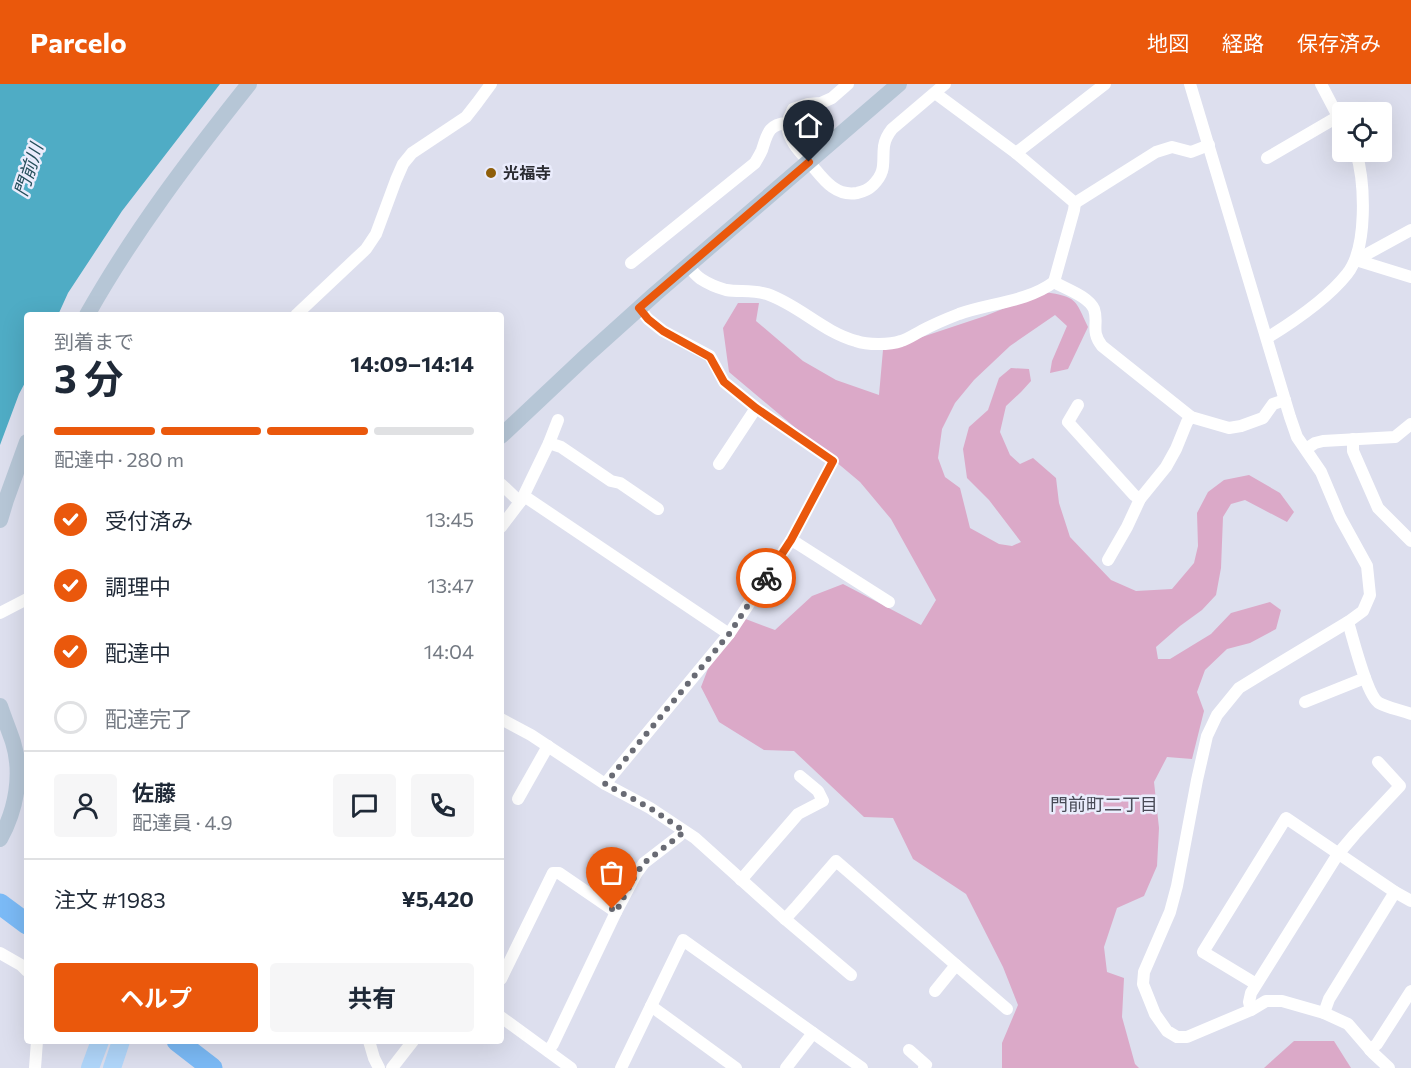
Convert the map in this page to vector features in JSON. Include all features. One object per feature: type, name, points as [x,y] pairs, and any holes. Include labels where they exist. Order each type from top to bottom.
[{"type":"highway","points":[[0,904],[24,922]]},
{"type":"highway","points":[[181,1044],[212,1068]]},
{"type":"main road","points":[[89,312],[107,279],[192,155],[249,84]]},
{"type":"main road","points":[[504,433],[639,308],[899,84]]},
{"type":"main road","points":[[0,520],[24,450]]},
{"type":"main road","points":[[0,706],[14,744],[18,785],[12,813],[0,839]]},
{"type":"main road","points":[[90,1068],[99,1044]]},
{"type":"main road","points":[[111,1068],[120,1044]]},
{"type":"street","points":[[299,312],[366,249],[376,234],[404,164],[412,153],[466,117],[490,84]]},
{"type":"street","points":[[848,84],[832,98],[821,103],[793,109],[787,123],[793,144],[825,181],[835,190],[849,194],[861,192],[873,186],[883,171],[886,137],[892,129],[945,84]]},
{"type":"street","points":[[1016,153],[1105,84]]},
{"type":"street","points":[[1190,84],[1297,436],[1321,472],[1340,517],[1367,566],[1370,595],[1363,611],[1239,688],[1217,715],[1207,736],[1170,912],[1144,972],[1143,984],[1155,1014],[1167,1031],[1177,1037],[1187,1038],[1251,1010],[1266,1000],[1282,1000],[1324,1013],[1348,1024],[1389,1068]]},
{"type":"street","points":[[1324,85],[1332,102]]},
{"type":"street","points":[[688,266],[700,279],[725,290],[769,295],[823,327],[857,342],[872,344],[900,341],[940,321],[978,308],[1024,297],[1048,287],[1054,282],[1074,203],[1016,153],[935,93]]},
{"type":"street","points":[[631,263],[754,163],[762,152],[765,139],[771,129],[778,123],[787,123]]},
{"type":"street","points":[[1267,158],[1332,125]]},
{"type":"street","points":[[1074,203],[1156,152],[1172,147],[1191,152],[1209,145]]},
{"type":"street","points":[[1267,338],[1317,303],[1348,274],[1356,260],[1361,235],[1363,192],[1358,162]]},
{"type":"street","points":[[1356,260],[1411,230]]},
{"type":"street","points":[[1356,260],[1411,277]]},
{"type":"street","points":[[1054,282],[1084,298],[1093,306],[1095,334],[1102,346],[1191,417],[1229,428],[1241,426],[1263,417],[1273,404],[1285,400]]},
{"type":"street","points":[[605,784],[729,634],[791,540],[833,461],[756,408],[724,382],[710,357],[663,331],[639,308]]},
{"type":"street","points":[[1078,405],[1068,422],[1140,499]]},
{"type":"street","points":[[720,464],[756,408]]},
{"type":"street","points":[[1108,560],[1140,499],[1166,467],[1191,417]]},
{"type":"street","points":[[504,523],[522,499],[558,420]]},
{"type":"street","points":[[1306,449],[1323,441],[1395,437],[1411,424]]},
{"type":"street","points":[[1353,439],[1353,451],[1378,508],[1411,541]]},
{"type":"street","points":[[549,443],[561,447],[658,509]]},
{"type":"street","points":[[504,486],[729,634]]},
{"type":"street","points":[[791,540],[889,602]]},
{"type":"street","points":[[0,613],[24,601]]},
{"type":"street","points":[[1348,622],[1365,678],[1373,696],[1378,702],[1411,714]]},
{"type":"street","points":[[1305,702],[1365,678]]},
{"type":"street","points":[[504,721],[548,746],[605,784],[650,808],[695,838],[851,975]]},
{"type":"street","points":[[518,799],[548,746]]},
{"type":"street","points":[[1251,1010],[1249,1002],[1256,984],[1338,855],[1400,786],[1378,762]]},
{"type":"street","points":[[741,880],[798,814],[823,801],[818,791],[800,776]]},
{"type":"street","points":[[1256,984],[1203,952],[1286,818],[1338,855],[1411,901]]},
{"type":"street","points":[[548,1051],[554,1044],[636,874],[644,863],[684,831]]},
{"type":"street","points":[[785,919],[836,861],[1007,1009]]},
{"type":"street","points":[[504,973],[553,873],[560,873],[616,912]]},
{"type":"street","points":[[1324,1013],[1329,999],[1395,892]]},
{"type":"street","points":[[621,1068],[683,940],[862,1068]]},
{"type":"street","points":[[0,953],[24,968]]},
{"type":"street","points":[[935,991],[956,965]]},
{"type":"street","points":[[1370,1050],[1377,1044],[1411,990]]},
{"type":"street","points":[[651,1006],[736,1068]]},
{"type":"street","points":[[504,1019],[571,1068]]},
{"type":"street","points":[[786,1068],[813,1033]]},
{"type":"street","points":[[35,1068],[37,1044]]},
{"type":"street","points":[[370,1044],[379,1068]]},
{"type":"street","points":[[392,1068],[411,1044]]},
{"type":"street","points":[[909,1050],[927,1067]]},
{"type":"shaded area","points":[[1045,292],[1074,301],[1088,327],[1068,369],[1050,373],[1052,361],[1067,326],[1055,315],[1010,346],[974,380],[955,403],[942,429],[938,458],[945,477],[960,488],[970,528],[999,544],[1012,546],[1021,542],[989,500],[967,478],[963,449],[969,427],[988,410],[999,378],[1011,368],[1029,369],[1031,381],[1006,406],[1000,432],[1010,455],[1020,464],[1033,458],[1056,478],[1059,503],[1070,537],[1111,580],[1136,591],[1172,589],[1194,563],[1198,546],[1197,513],[1208,492],[1224,480],[1249,475],[1280,493],[1294,512],[1287,522],[1245,500],[1231,504],[1223,517],[1221,568],[1216,595],[1202,610],[1156,647],[1158,659],[1170,659],[1211,634],[1231,613],[1270,602],[1281,610],[1276,629],[1250,643],[1227,649],[1205,670],[1197,692],[1204,711],[1192,759],[1167,757],[1154,782],[1159,828],[1157,866],[1144,896],[1117,908],[1104,947],[1107,972],[1124,978],[1122,1017],[1135,1064],[1139,1068],[1002,1068],[1002,1043],[1018,1005],[1003,967],[966,894],[913,859],[893,818],[864,817],[794,751],[764,750],[719,722],[701,687],[711,661],[743,618],[775,630],[812,596],[843,584],[921,625],[936,600],[891,519],[860,482],[729,372],[723,328],[738,303],[759,303],[756,321],[803,361],[836,380],[879,395],[883,350],[985,316]]},
{"type":"shaded area","points":[[1294,1041],[1334,1041],[1351,1068],[1264,1068]]},
{"type":"water","name":"門前川","points":[[0,84],[220,84],[122,211],[68,293],[59,312],[24,312],[24,385],[0,445]]},
{"type":"way so far","points":[[612,909],[616,912],[644,863],[684,831],[650,808],[605,784],[729,634],[766,578]]},
{"type":"place","name":"光福寺","points":[[491,173]]},
{"type":"district","name":"門前町二丁目","points":[[1104,805]]},
{"type":"route","points":[[766,578],[791,540],[833,461],[756,408],[724,382],[710,357],[663,331],[639,308],[809,162]]}]
